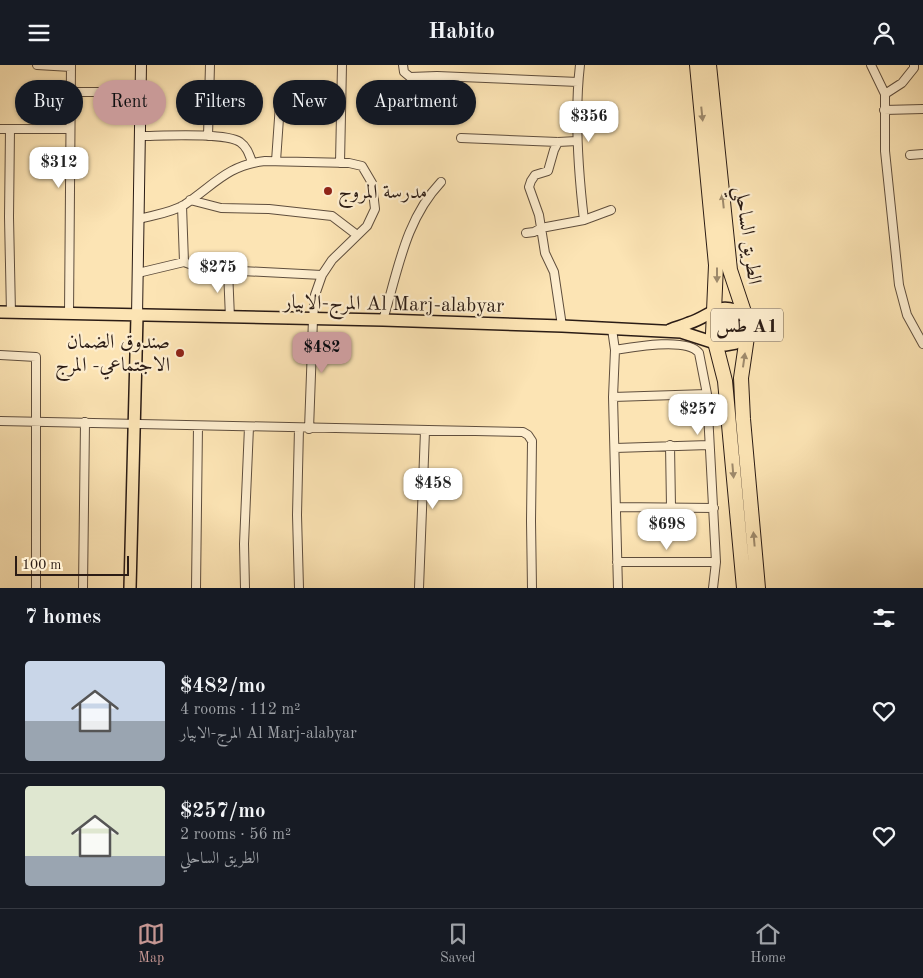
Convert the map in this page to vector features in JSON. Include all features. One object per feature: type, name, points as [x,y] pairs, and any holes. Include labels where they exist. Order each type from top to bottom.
[{"type":"highway","name":"طس A1","points":[[697,65],[705,82],[717,279],[713,334],[726,391],[744,588]]},
{"type":"highway","name":"الطريق الساحلي","points":[[709,65],[705,82],[730,270],[747,321],[747,337],[741,378],[742,403],[758,588]]},
{"type":"highway","points":[[734,588],[737,521]]},
{"type":"main road","points":[[140,80],[141,65]]},
{"type":"main road","points":[[130,588],[140,125]]},
{"type":"main road","points":[[714,310],[730,309],[745,315]]},
{"type":"main road","name":"المرج-الابيار Al Marj-alabyar","points":[[668,331],[696,320],[714,310]]},
{"type":"main road","name":"المرج-الابيار Al Marj-alabyar","points":[[6,313],[383,320],[562,326],[681,332],[715,343],[730,344],[747,337]]},
{"type":"street","points":[[37,65],[71,66],[71,80]]},
{"type":"street","points":[[208,136],[210,65]]},
{"type":"street","points":[[340,163],[342,65]]},
{"type":"street","points":[[403,65],[404,72],[410,77],[437,76],[578,81]]},
{"type":"street","points":[[580,65],[577,141],[584,220]]},
{"type":"street","points":[[871,65],[884,94],[885,151],[899,285],[907,315],[923,344]]},
{"type":"street","points":[[884,94],[902,83],[914,68],[914,65]]},
{"type":"street","points":[[884,110],[923,109]]},
{"type":"street","points":[[69,314],[70,125]]},
{"type":"street","points":[[276,161],[279,125]]},
{"type":"street","points":[[0,129],[70,129]]},
{"type":"street","points":[[6,313],[10,129]]},
{"type":"street","points":[[140,136],[224,137],[240,141],[248,150],[252,162]]},
{"type":"street","points":[[461,138],[577,141]]},
{"type":"street","points":[[558,142],[548,171],[536,175],[531,181],[530,187],[539,215],[544,253],[554,273],[562,326]]},
{"type":"street","points":[[910,155],[923,154]]},
{"type":"street","points":[[139,219],[182,206],[232,169],[252,162],[340,163],[362,166],[372,183],[375,209],[367,226],[332,260],[322,275],[315,295],[312,319],[309,429]]},
{"type":"street","points":[[383,320],[412,223],[430,194],[441,181]]},
{"type":"street","points":[[190,200],[222,209],[269,209],[332,215],[357,235]]},
{"type":"street","points":[[182,206],[184,262]]},
{"type":"street","points":[[526,233],[534,232],[541,227],[584,220],[611,210]]},
{"type":"street","points":[[0,217],[9,217]]},
{"type":"street","points":[[138,273],[184,262],[203,269],[322,275]]},
{"type":"street","points":[[228,270],[230,318]]},
{"type":"street","points":[[612,329],[615,351],[613,397],[618,588]]},
{"type":"street","points":[[615,351],[640,346],[682,345],[697,350],[702,359],[707,394],[714,507],[716,562],[713,588]]},
{"type":"street","points":[[0,355],[36,357],[36,588]]},
{"type":"street","points":[[613,397],[707,394]]},
{"type":"street","points":[[0,421],[299,429],[523,432],[532,441],[532,588]]},
{"type":"street","points":[[83,588],[85,422]]},
{"type":"street","points":[[196,588],[198,426]]},
{"type":"street","points":[[245,588],[244,543],[248,427]]},
{"type":"street","points":[[299,429],[297,515],[299,588]]},
{"type":"street","points":[[419,588],[425,431]]},
{"type":"street","points":[[670,445],[671,507]]},
{"type":"street","points":[[615,448],[709,445]]},
{"type":"street","points":[[616,507],[714,507]]},
{"type":"street","points":[[617,563],[716,562]]},
{"type":"place","name":"مدرسة المروج","points":[[328,191]]},
{"type":"place","name":"صندوق الضمان الاجتماعي- المرج","points":[[180,353]]}]
